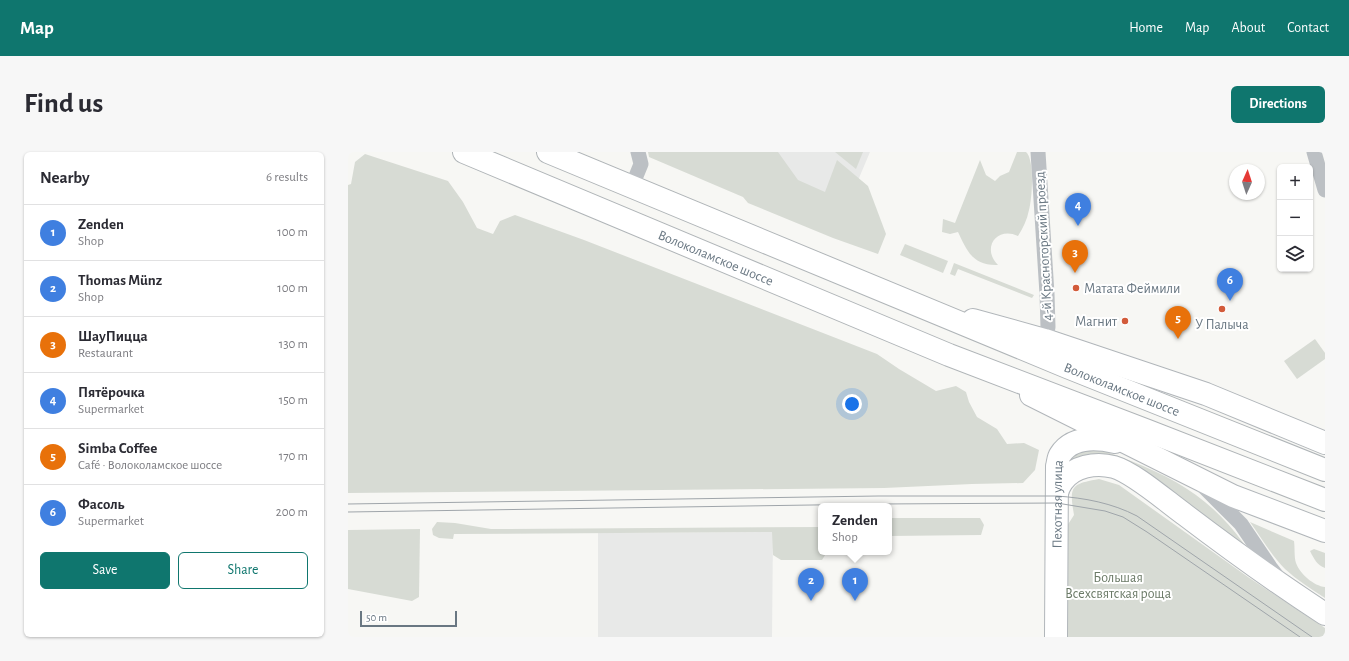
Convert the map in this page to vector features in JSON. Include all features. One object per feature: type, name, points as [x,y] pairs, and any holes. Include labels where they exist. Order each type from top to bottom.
[{"type":"main road","name":"Волоколамское шоссе","points":[[464,152],[968,363],[1148,430],[1325,500]]},
{"type":"main road","name":"Волоколамское шоссе","points":[[548,152],[1067,367],[1325,470]]},
{"type":"main road","points":[[568,152],[628,184]]},
{"type":"main road","name":"Волоколамское шоссе","points":[[921,306],[1045,340],[1206,394],[1325,443]]},
{"type":"main road","name":"Волоколамское шоссе","points":[[968,363],[1233,496],[1325,531]]},
{"type":"main road","points":[[1206,394],[1325,430]]},
{"type":"main road","name":"Пехотная улица","points":[[1056,637],[1057,466],[1060,456],[1066,448],[1087,439],[1105,440],[1137,447]]},
{"type":"main road","points":[[1057,493],[1062,482],[1070,473],[1082,467],[1098,464],[1114,467],[1135,478],[1296,595],[1325,614]]},
{"type":"street","points":[[628,184],[641,164],[638,152]]},
{"type":"street","points":[[1314,152],[1325,190]]},
{"type":"street","name":"4-й Красногорский проезд","points":[[1039,155],[1047,294],[1048,327],[1045,340]]},
{"type":"street","points":[[1188,473],[1241,524],[1254,541],[1270,567],[1296,595]]},
{"type":"shaded area","points":[[680,152],[870,152],[840,223]]},
{"type":"shaded area","points":[[773,532],[772,637],[598,637],[598,533]]},
{"type":"green space","points":[[648,152],[778,152],[798,180],[825,192],[837,160],[868,186],[886,234],[878,254],[833,238],[748,203],[743,197],[649,157]]},
{"type":"green space","points":[[835,152],[863,152],[856,169]]},
{"type":"green space","points":[[1017,152],[1026,152],[1031,163],[1032,189],[1030,205],[1027,217],[1018,236],[1004,234],[998,236],[994,240],[991,246],[991,252],[998,265],[989,265],[982,263],[972,256],[958,232],[950,234],[942,232],[943,219],[955,223],[980,160],[986,175],[995,181],[1000,176],[1009,172]]},
{"type":"green space","points":[[365,154],[448,181],[463,202],[477,228],[493,234],[500,221],[515,215],[584,240],[877,354],[936,391],[956,386],[966,392],[969,402],[977,417],[997,429],[1007,444],[1024,443],[1039,450],[1035,470],[1023,483],[884,488],[348,493],[348,185],[351,184],[355,162]]},
{"type":"green space","points":[[905,244],[948,261],[943,273],[900,255]]},
{"type":"green space","points":[[954,263],[1034,295],[1032,298],[958,269],[955,276],[950,274]]},
{"type":"green space","points":[[1315,339],[1325,353],[1325,359],[1297,379],[1284,361]]},
{"type":"green space","points":[[1093,449],[1108,452],[1131,461],[1180,484],[1207,504],[1220,516],[1244,544],[1142,472],[1067,465],[1074,455]]},
{"type":"green space","name":"Большая Всехсвятская роща","points":[[1099,479],[1119,485],[1248,577],[1325,628],[1325,637],[1066,637],[1067,526],[1074,515],[1072,492],[1077,485]]},
{"type":"green space","points":[[892,518],[980,518],[984,525],[981,535],[892,536]]},
{"type":"green space","points":[[437,522],[455,523],[491,529],[818,527],[818,555],[825,555],[822,560],[781,560],[773,555],[772,532],[454,534],[453,539],[439,538],[433,535],[432,529]]},
{"type":"green space","points":[[1250,522],[1294,541],[1295,558],[1298,567],[1312,582],[1325,587],[1325,598],[1299,581],[1280,564]]},
{"type":"green space","points":[[420,529],[419,597],[412,601],[348,589],[348,530]]},
{"type":"green space","points":[[1314,549],[1325,553],[1325,568],[1322,567],[1313,557],[1310,551]]},
{"type":"tram line","points":[[348,504],[878,496],[1057,496],[1078,498],[1108,504],[1137,516],[1312,637]]},
{"type":"tram line","points":[[892,504],[1057,503],[1105,511],[1123,517],[1147,532],[1300,637]]},
{"type":"tram line","points":[[348,512],[818,505]]},
{"type":"place","name":"Пятёрочка","points":[[1078,226]]},
{"type":"place","name":"ШауПицца","points":[[1075,273]]},
{"type":"place","name":"Матата Феймили","points":[[1076,288]]},
{"type":"place","name":"Фасоль","points":[[1230,301]]},
{"type":"place","name":"У Палыча","points":[[1222,309]]},
{"type":"place","name":"Магнит","points":[[1125,321]]},
{"type":"place","name":"Simba Coffee","points":[[1178,339]]},
{"type":"place","name":"Thomas Münz","points":[[811,601]]},
{"type":"place","name":"Zenden","points":[[855,601]]}]
